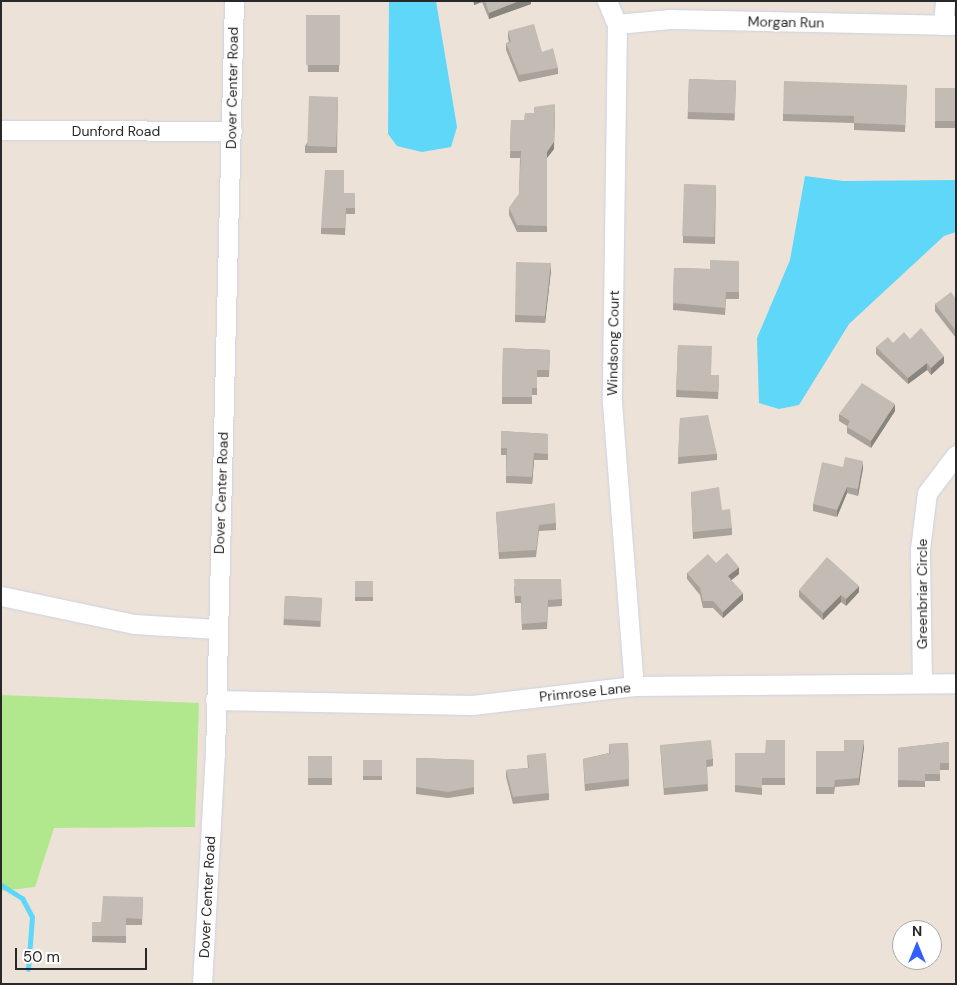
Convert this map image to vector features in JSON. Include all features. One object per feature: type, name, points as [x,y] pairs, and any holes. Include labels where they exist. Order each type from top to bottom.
[{"type":"street","name":"Dover Center Road","points":[[202,984],[216,700],[234,1]]},
{"type":"street","name":"Windsong Court","points":[[607,1],[617,24],[612,402],[634,686]]},
{"type":"street","points":[[945,1],[950,25]]},
{"type":"street","name":"Morgan Run","points":[[617,24],[670,19],[950,25]]},
{"type":"street","name":"Dunford Road","points":[[1,130],[232,131]]},
{"type":"street","name":"Greenbriar Circle","points":[[922,683],[920,548],[926,493],[956,455]]},
{"type":"street","points":[[1,596],[134,624],[218,629]]},
{"type":"street","name":"Primrose Lane","points":[[216,700],[472,705],[634,686],[956,683]]},
{"type":"green space","points":[[1,695],[199,703],[195,827],[54,828],[35,887],[1,891]]},
{"type":"water","points":[[389,1],[436,1],[457,127],[451,147],[422,152],[397,146],[388,134]]},
{"type":"water","points":[[805,176],[843,181],[956,180],[956,232],[944,236],[849,324],[799,405],[779,409],[759,403],[757,338],[790,260]]},
{"type":"building","points":[[485,1],[519,1],[489,13]]},
{"type":"building","points":[[306,15],[340,15],[340,65],[306,65]]},
{"type":"building","points":[[534,24],[542,52],[553,48],[558,68],[519,75],[506,43],[511,42],[508,31]]},
{"type":"building","points":[[689,79],[736,81],[735,114],[688,112]]},
{"type":"building","points":[[784,81],[907,85],[905,125],[854,123],[854,116],[783,114]]},
{"type":"building","points":[[935,88],[956,88],[956,121],[935,121]]},
{"type":"building","points":[[309,96],[338,97],[336,147],[307,146]]},
{"type":"building","points":[[555,104],[554,142],[547,152],[547,226],[517,225],[509,208],[519,194],[521,151],[510,151],[511,120],[524,120],[525,113],[534,113],[534,107]]},
{"type":"building","points":[[325,170],[344,170],[344,193],[355,193],[355,208],[346,208],[345,228],[321,228]]},
{"type":"building","points":[[684,184],[716,185],[714,237],[682,236]]},
{"type":"building","points":[[710,260],[739,261],[739,292],[726,292],[725,308],[673,303],[674,268],[710,269]]},
{"type":"building","points":[[516,262],[551,263],[545,316],[515,315]]},
{"type":"building","points":[[951,292],[956,299],[956,331],[935,304]]},
{"type":"building","points":[[921,328],[944,356],[931,368],[927,363],[908,378],[876,347],[888,337],[893,343],[904,332],[910,339]]},
{"type":"building","points":[[678,345],[712,346],[711,375],[719,375],[718,392],[676,390]]},
{"type":"building","points":[[503,348],[550,350],[549,370],[537,370],[537,388],[532,388],[532,397],[502,397]]},
{"type":"building","points":[[862,383],[895,404],[871,441],[847,427],[850,421],[839,414]]},
{"type":"building","points":[[708,415],[717,454],[678,457],[680,418]]},
{"type":"building","points":[[501,431],[548,434],[548,454],[534,453],[532,477],[506,476],[507,448],[501,448]]},
{"type":"building","points":[[845,457],[863,461],[858,489],[847,487],[837,510],[813,504],[822,462],[843,467]]},
{"type":"building","points":[[719,487],[722,510],[730,509],[732,528],[693,532],[691,492]]},
{"type":"building","points":[[555,503],[556,523],[539,525],[536,550],[499,552],[496,512]]},
{"type":"building","points":[[727,553],[739,567],[728,576],[743,593],[723,612],[713,601],[703,601],[700,588],[687,573],[708,554],[716,563]]},
{"type":"building","points":[[827,557],[859,586],[846,599],[841,595],[823,613],[799,590]]},
{"type":"building","points":[[514,579],[561,579],[562,599],[548,600],[547,622],[522,624],[521,596],[515,596]]},
{"type":"building","points":[[355,581],[373,581],[373,597],[355,597]]},
{"type":"building","points":[[285,596],[322,598],[321,621],[284,619]]},
{"type":"building","points":[[711,740],[713,759],[706,760],[708,784],[664,788],[660,745]]},
{"type":"building","points":[[766,740],[785,740],[785,778],[762,778],[762,788],[735,785],[735,753],[765,753]]},
{"type":"building","points":[[844,740],[864,740],[859,778],[835,780],[834,787],[816,787],[816,751],[844,751]]},
{"type":"building","points":[[949,742],[949,763],[940,763],[940,774],[925,774],[925,781],[898,780],[898,748]]},
{"type":"building","points":[[628,743],[629,779],[585,784],[583,759],[610,753],[609,744]]},
{"type":"building","points":[[546,753],[549,793],[513,797],[506,770],[529,768],[527,755]]},
{"type":"building","points":[[308,756],[332,756],[332,778],[308,778]]},
{"type":"building","points":[[416,758],[474,760],[474,787],[448,792],[416,787]]},
{"type":"building","points":[[363,760],[382,760],[382,776],[363,776]]},
{"type":"building","points":[[103,896],[143,897],[142,919],[126,918],[126,936],[92,936],[92,922],[101,922]]},
{"type":"waterway","points":[[1,885],[22,898],[32,917],[28,969]]}]
